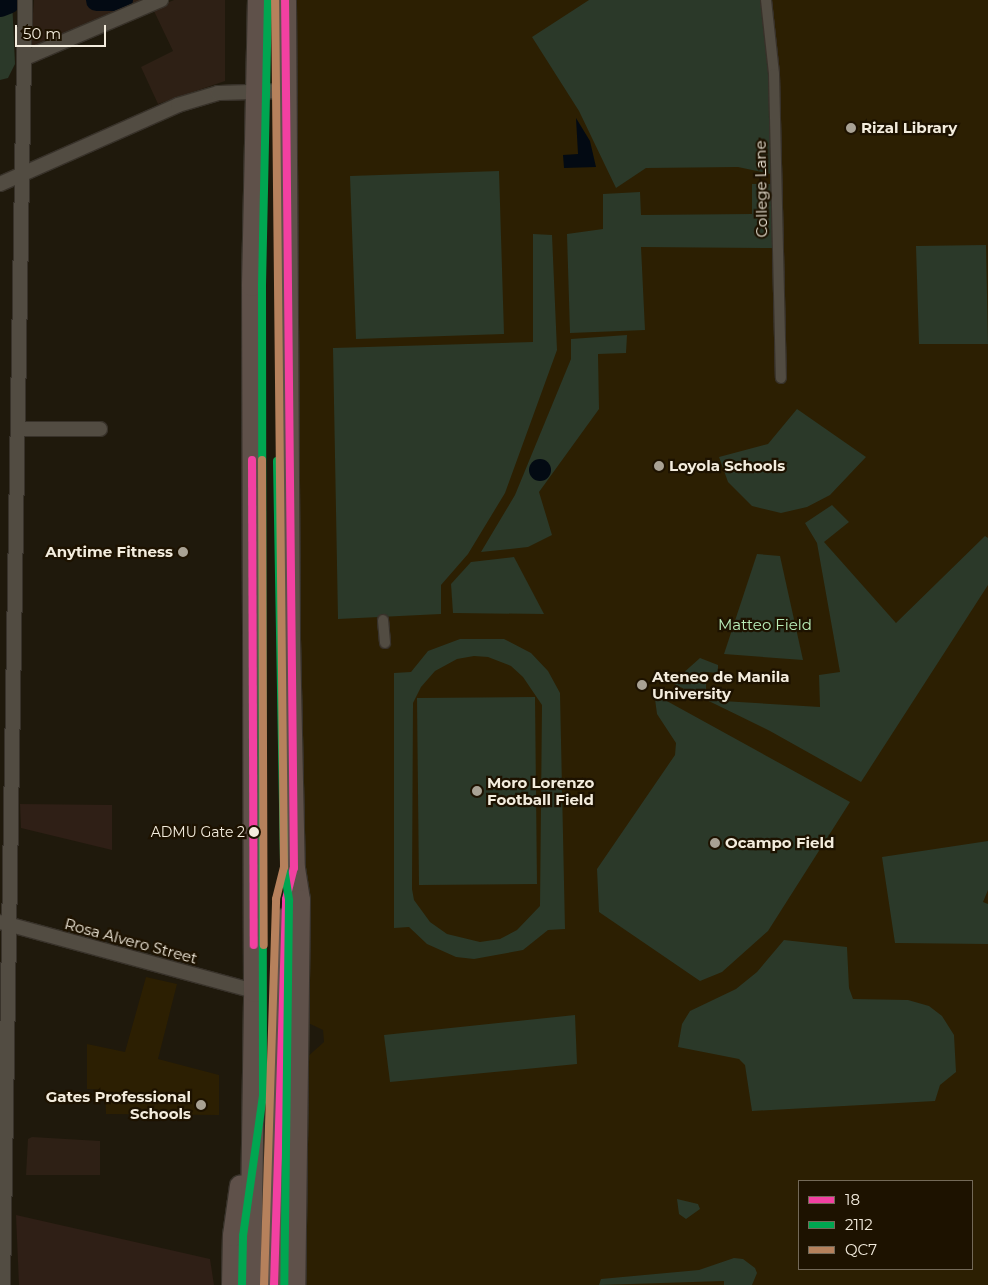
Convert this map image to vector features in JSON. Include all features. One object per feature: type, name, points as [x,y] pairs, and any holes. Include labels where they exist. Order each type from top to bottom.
[{"type":"main road","points":[[250,1285],[254,991],[252,284],[258,0]]},
{"type":"main road","points":[[285,0],[284,91],[294,868],[298,883],[299,929],[294,1285]]},
{"type":"main road","points":[[274,1285],[286,900],[294,868]]},
{"type":"main road","points":[[232,1285],[233,1235],[253,1096]]},
{"type":"street","points":[[25,58],[161,0]]},
{"type":"street","name":"College Lane","points":[[766,0],[774,74],[781,378]]},
{"type":"street","points":[[3,1285],[6,923],[19,429],[25,4]]},
{"type":"street","points":[[0,184],[178,105],[218,93],[284,91]]},
{"type":"street","points":[[19,429],[100,429]]},
{"type":"street","points":[[383,620],[385,643]]},
{"type":"street","name":"Rosa Alvero Street","points":[[6,923],[254,991]]},
{"type":"shaded area","points":[[34,0],[155,0],[30,53]]},
{"type":"shaded area","points":[[174,0],[225,0],[225,81],[158,104],[141,67],[173,51],[153,9]]},
{"type":"shaded area","name":"Ateneo de Manila University","points":[[296,0],[988,0],[988,1285],[300,1285],[306,1058],[324,1042],[323,1030],[304,1021],[295,620]]},
{"type":"shaded area","points":[[576,118],[590,141],[596,167],[564,168],[563,155],[578,154]]},
{"type":"shaded area","points":[[540,459],[548,462],[551,470],[548,478],[540,481],[532,478],[529,470],[532,462]]},
{"type":"shaded area","points":[[20,804],[112,805],[112,850],[21,828]]},
{"type":"shaded area","points":[[146,977],[177,984],[158,1059],[219,1075],[219,1115],[106,1114],[105,1090],[87,1089],[87,1044],[125,1052]]},
{"type":"shaded area","points":[[32,1137],[100,1141],[100,1175],[26,1175],[28,1139]]},
{"type":"shaded area","points":[[16,1215],[210,1259],[214,1285],[19,1285]]},
{"type":"green space","points":[[0,0],[12,0],[15,64],[8,78],[0,80]]},
{"type":"green space","points":[[589,0],[767,0],[775,175],[738,167],[646,168],[616,188],[579,111],[532,37]]},
{"type":"green space","points":[[499,171],[504,334],[356,339],[350,176]]},
{"type":"green space","points":[[752,184],[774,184],[774,248],[641,247],[645,330],[570,333],[567,234],[603,229],[603,194],[640,192],[641,215],[752,214]]},
{"type":"green space","points":[[533,234],[552,235],[557,350],[505,493],[468,554],[441,585],[441,614],[338,619],[333,348],[533,342]]},
{"type":"green space","points":[[986,245],[988,344],[919,344],[916,246]]},
{"type":"green space","points":[[627,335],[626,353],[598,354],[599,409],[539,492],[552,535],[528,547],[481,552],[515,495],[571,359],[571,339]]},
{"type":"green space","points":[[797,409],[866,457],[830,495],[807,507],[781,513],[752,506],[728,482],[719,457],[768,444]]},
{"type":"green space","points":[[832,505],[849,522],[824,542],[896,623],[985,536],[988,538],[988,585],[861,782],[770,731],[707,700],[820,707],[819,675],[840,672],[817,543],[805,523]]},
{"type":"green space","name":"Matteo Field","points":[[757,554],[780,556],[803,660],[724,654]]},
{"type":"green space","points":[[514,557],[544,614],[453,613],[451,584],[471,562]]},
{"type":"green space","points":[[460,639],[504,639],[531,653],[548,671],[560,693],[565,929],[548,930],[523,950],[474,959],[456,957],[427,944],[409,927],[394,928],[394,673],[411,672],[428,651]],"holes":[[[474,656],[488,657],[511,666],[523,677],[542,705],[540,906],[517,930],[500,939],[480,942],[447,934],[430,922],[414,900],[412,889],[413,703],[421,687],[435,671],[457,659]]]},
{"type":"green space","points":[[700,658],[718,665],[718,673],[706,672],[706,700],[672,683]]},
{"type":"green space","name":"Moro Lorenzo Football Field","points":[[535,697],[537,884],[419,885],[417,698]]},
{"type":"green space","points":[[655,699],[665,700],[850,802],[768,931],[722,972],[700,981],[599,912],[597,869],[675,755],[676,743],[657,714]]},
{"type":"green space","points":[[988,841],[988,890],[983,902],[988,904],[988,944],[895,943],[882,857]]},
{"type":"green space","points":[[784,940],[847,947],[849,988],[853,999],[908,1000],[929,1006],[942,1016],[954,1035],[956,1072],[940,1085],[935,1101],[752,1111],[745,1065],[739,1059],[678,1047],[682,1024],[690,1011],[736,989],[757,972]]},
{"type":"green space","points":[[575,1015],[577,1064],[390,1082],[384,1035]]},
{"type":"green space","points":[[677,1199],[698,1204],[700,1209],[686,1219],[679,1214]]},
{"type":"green space","points":[[734,1258],[743,1259],[755,1268],[757,1273],[752,1285],[724,1285],[724,1281],[599,1285],[601,1279],[699,1270]]},
{"type":"waterway","points":[[96,0],[122,0]]},
{"type":"waterway","points":[[0,6],[8,3]]},
{"type":"transit line","name":"2112","points":[[242,1285],[243,1236],[263,1096],[262,285],[268,0]]},
{"type":"transit line","name":"QC7","points":[[264,1285],[276,899],[284,867],[275,0]]},
{"type":"transit line","name":"18","points":[[274,1285],[286,899],[294,868],[285,0]]},
{"type":"transit line","name":"18","points":[[252,460],[254,945]]},
{"type":"transit line","name":"QC7","points":[[262,460],[264,945]]},
{"type":"transit line","name":"2112","points":[[277,461],[284,868],[289,901],[284,1285]]},
{"type":"place","name":"Rizal Library","points":[[851,128]]},
{"type":"place","name":"Loyola Schools","points":[[659,466]]},
{"type":"place","name":"Anytime Fitness","points":[[183,552]]},
{"type":"place","name":"Ateneo de Manila University","points":[[642,685]]},
{"type":"place","name":"Moro Lorenzo Football Field","points":[[477,791]]},
{"type":"place","name":"ADMU Gate 2","points":[[254,832]]},
{"type":"place","name":"Ocampo Field","points":[[715,843]]},
{"type":"place","name":"Gates Professional Schools","points":[[201,1105]]}]
